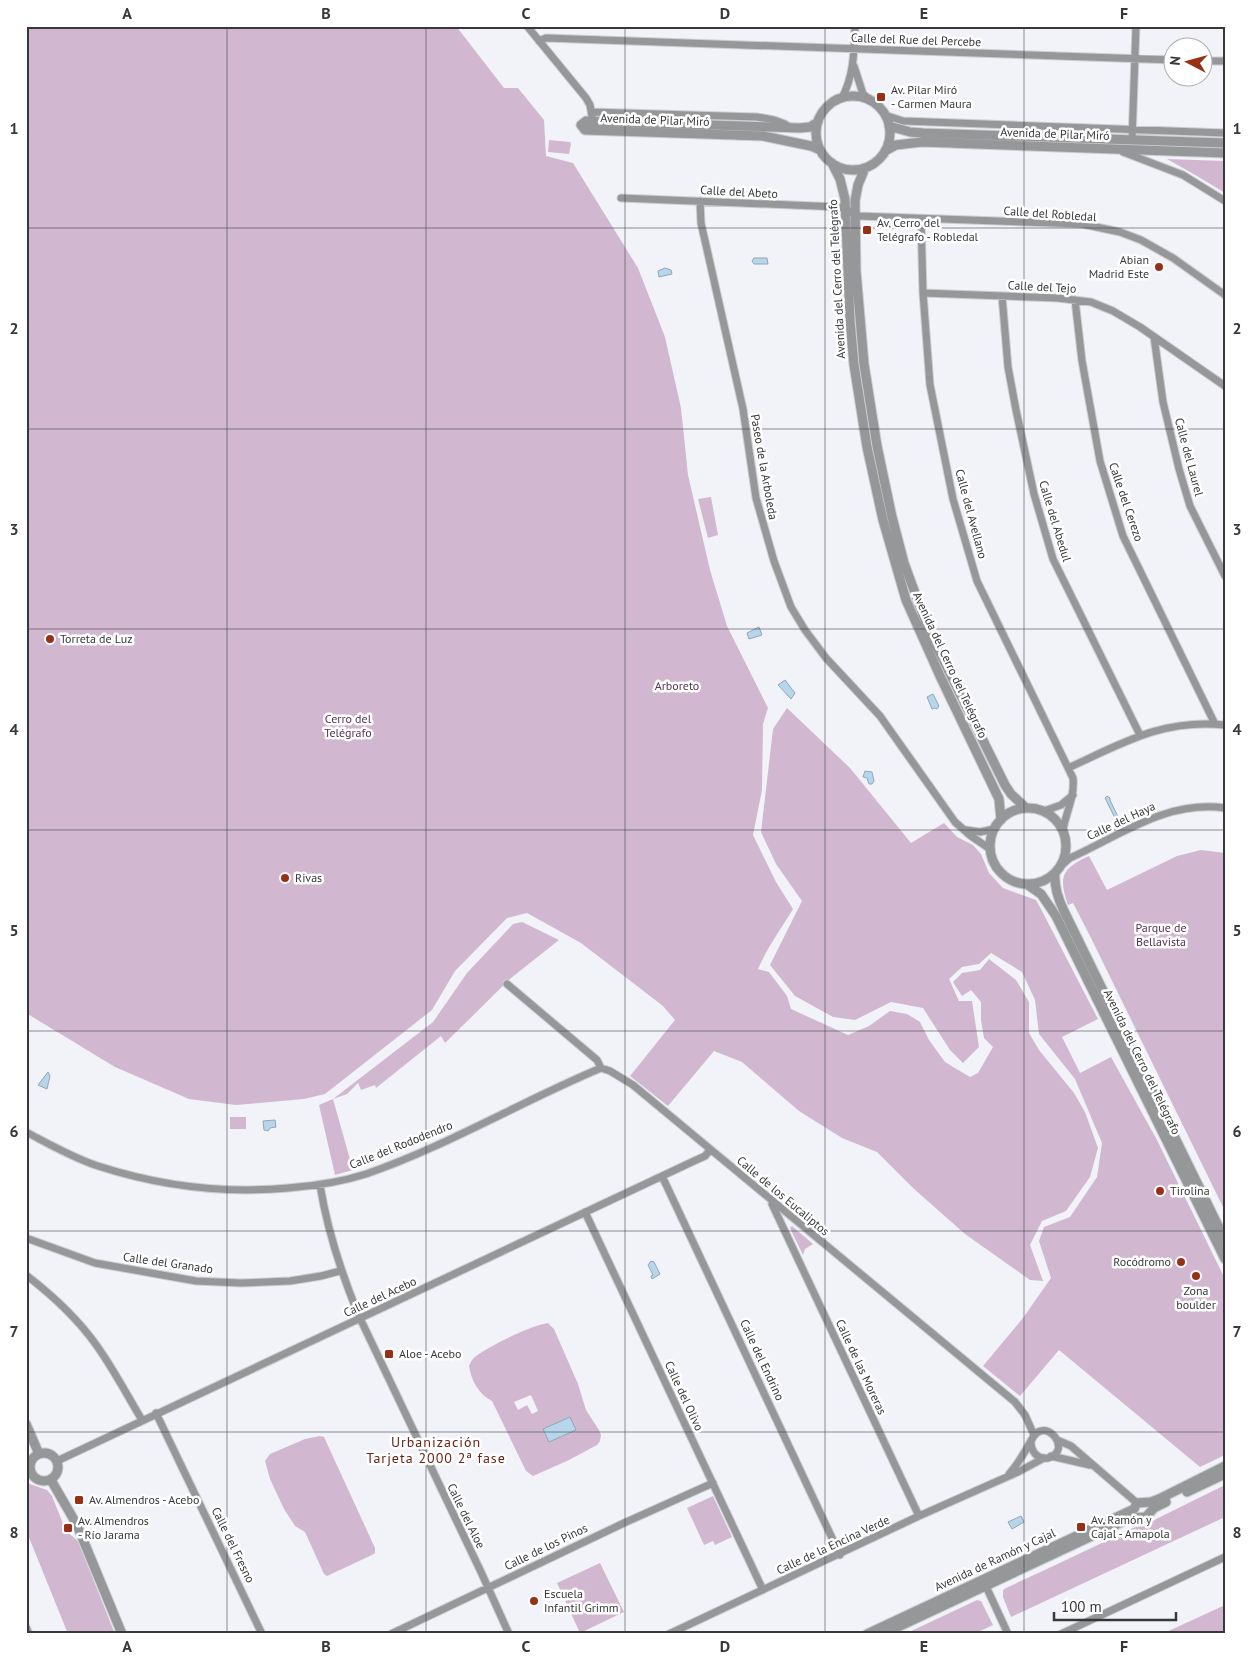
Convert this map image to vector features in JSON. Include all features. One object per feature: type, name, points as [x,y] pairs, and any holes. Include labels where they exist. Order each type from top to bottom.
[{"type":"street","points":[[527,26],[586,98],[592,116]]},
{"type":"street","points":[[855,26],[854,66],[863,94],[876,104],[885,115],[889,126],[889,139],[885,151],[876,162],[865,168],[850,170],[832,163],[820,150],[816,136],[818,122],[824,110],[842,98],[853,96],[870,100]]},
{"type":"street","points":[[1132,140],[1136,26]]},
{"type":"street","name":"Calle del Rue del Percebe","points":[[539,41],[546,38],[1164,59]]},
{"type":"street","points":[[842,98],[854,66]]},
{"type":"street","name":"Avenida de Pilar Miró","points":[[885,115],[894,119],[913,121],[1225,133]]},
{"type":"street","name":"Avenida de Pilar Miró","points":[[818,122],[810,127],[791,128],[592,116],[581,125],[582,128],[591,130],[763,136],[811,146],[820,150]]},
{"type":"street","name":"Avenida de Pilar Miró","points":[[889,126],[910,132],[1225,143]]},
{"type":"street","name":"Avenida de Pilar Miró","points":[[885,151],[896,145],[922,142],[1225,153]]},
{"type":"street","points":[[1113,148],[1183,175],[1225,201]]},
{"type":"street","name":"Avenida del Cerro del Telégrafo","points":[[832,163],[844,190],[854,365],[867,447],[883,520],[906,600],[999,799],[1002,820]]},
{"type":"street","name":"Avenida del Cerro del Telégrafo","points":[[865,168],[856,193],[855,214],[860,320],[869,404],[892,517],[904,563],[929,631],[1005,785],[1026,808]]},
{"type":"street","name":"Calle del Abeto","points":[[621,198],[844,208],[855,214]]},
{"type":"street","name":"Paseo de la Arboleda","points":[[700,202],[701,223],[743,408],[756,498],[774,561],[791,607],[826,658],[880,716],[922,777],[961,828],[990,849]]},
{"type":"street","name":"Calle del Robledal","points":[[855,214],[858,216],[921,219],[1082,224],[1120,232],[1141,240],[1173,258],[1225,295]]},
{"type":"street","name":"Calle del Avellano","points":[[921,219],[923,293],[930,385],[953,499],[977,581],[1073,778],[1073,795],[1063,830]]},
{"type":"street","name":"Calle del Tejo","points":[[923,293],[1091,302],[1113,311],[1225,386]]},
{"type":"street","name":"Calle del Abedul","points":[[1002,296],[1008,367],[1016,410],[1032,485],[1053,559],[1140,735]]},
{"type":"street","name":"Calle del Cerezo","points":[[1075,300],[1082,361],[1100,461],[1123,536],[1215,724]]},
{"type":"street","name":"Calle del Laurel","points":[[1154,337],[1163,402],[1179,469],[1190,506],[1225,576]]},
{"type":"street","points":[[1068,768],[1140,735],[1178,726],[1225,725]]},
{"type":"street","points":[[1044,811],[1063,830],[1066,840],[1066,854],[1058,870],[1047,880],[1038,884],[1028,885],[1014,882],[1002,874],[994,863],[990,849],[994,829],[1014,811],[1026,808],[1044,811],[1061,805],[1073,795]]},
{"type":"street","name":"Calle del Haya","points":[[1058,870],[1070,858],[1154,817],[1174,810],[1195,807],[1225,808]]},
{"type":"street","points":[[961,828],[972,832],[994,829]]},
{"type":"street","name":"Avenida del Cerro del Telégrafo","points":[[1058,870],[1055,884],[1064,912],[1225,1240]]},
{"type":"street","name":"Avenida del Cerro del Telégrafo","points":[[1028,885],[1041,894],[1056,916],[1225,1259]]},
{"type":"street","name":"Calle de los Eucaliptos","points":[[507,984],[597,1060],[601,1068],[610,1071],[632,1085],[1015,1402],[1024,1415],[1033,1438]]},
{"type":"street","name":"Calle del Rododendro","points":[[26,1132],[98,1166],[167,1184],[224,1190],[259,1191],[320,1185],[365,1174],[434,1146],[601,1068]]},
{"type":"street","name":"Calle del Acebo","points":[[57,1461],[705,1156],[710,1150]]},
{"type":"street","name":"Calle del Endrino","points":[[662,1176],[840,1554]]},
{"type":"street","name":"Calle del Aloe","points":[[320,1185],[322,1201],[340,1271],[360,1318],[509,1634]]},
{"type":"street","name":"Calle de las Moreras","points":[[770,1201],[919,1516]]},
{"type":"street","name":"Calle del Olivo","points":[[585,1212],[763,1590]]},
{"type":"street","points":[[782,1228],[787,1220],[791,1218]]},
{"type":"street","name":"Calle del Granado","points":[[26,1238],[95,1263],[196,1281],[241,1283],[290,1281],[340,1271]]},
{"type":"street","points":[[26,1275],[45,1290],[96,1345],[118,1377],[142,1420]]},
{"type":"street","name":"Calle del Fresno","points":[[156,1413],[262,1634]]},
{"type":"street","points":[[26,1424],[39,1454]]},
{"type":"street","points":[[1048,1457],[1056,1452],[1057,1440],[1055,1436],[1047,1431],[1042,1431],[1033,1438],[1031,1446],[1035,1455],[1091,1466]]},
{"type":"street","name":"Calle de la Encina Verde","points":[[1007,1476],[1024,1456],[1033,1438]]},
{"type":"street","points":[[1057,1440],[1071,1446],[1139,1508],[1149,1506],[1149,1513],[1162,1504],[1225,1474]]},
{"type":"street","points":[[47,1453],[57,1461],[58,1469],[55,1477],[51,1480],[40,1481],[29,1475],[32,1461],[39,1454],[47,1453]]},
{"type":"street","name":"Calle de la Encina Verde","points":[[674,1633],[919,1516],[1048,1457]]},
{"type":"street","name":"Avenida de Ramón y Cajal","points":[[867,1634],[1124,1520],[1139,1508],[1225,1466]]},
{"type":"street","points":[[51,1480],[78,1525],[122,1634]]},
{"type":"street","name":"Calle de los Pinos","points":[[390,1634],[713,1483]]},
{"type":"street","points":[[1061,1634],[1225,1557]]},
{"type":"street","points":[[984,1582],[1008,1634]]},
{"type":"street","name":"Avenida de Ramón y Cajal","points":[[883,1634],[984,1582]]},
{"type":"street","points":[[26,1627],[29,1634]]},
{"type":"green space","points":[[26,26],[456,26],[504,88],[518,88],[544,120],[546,156],[573,163],[638,268],[665,337],[681,408],[688,475],[710,570],[727,626],[768,708],[763,724],[762,790],[753,835],[776,882],[793,909],[758,969],[769,972],[787,996],[791,1009],[848,1035],[869,1026],[890,1011],[907,1014],[920,1022],[929,1040],[945,1062],[970,1077],[978,1073],[993,1047],[984,1038],[981,1002],[971,990],[962,996],[953,982],[962,973],[980,970],[989,959],[1016,980],[1029,1002],[1029,1033],[1039,1050],[1074,1093],[1085,1112],[1098,1148],[1090,1177],[1066,1211],[1042,1221],[1030,1245],[1043,1281],[1030,1280],[965,1234],[913,1188],[877,1152],[842,1138],[799,1111],[742,1062],[714,1051],[668,1106],[630,1076],[675,1020],[663,1006],[581,943],[527,913],[507,918],[455,971],[432,1010],[325,1094],[304,1099],[236,1105],[189,1099],[115,1067],[26,1013]]},
{"type":"green space","points":[[549,140],[570,142],[569,154],[548,152]]},
{"type":"green space","points":[[1167,159],[1225,161],[1225,193],[1197,176]]},
{"type":"green space","points":[[711,497],[718,535],[708,538],[698,499]]},
{"type":"green space","points":[[787,708],[850,768],[911,843],[944,823],[957,837],[973,845],[981,854],[989,873],[1003,888],[1036,900],[1098,1019],[1062,1037],[1080,1073],[1111,1057],[1157,1140],[1225,1279],[1225,1455],[1200,1467],[1059,1350],[1020,1396],[983,1366],[1023,1318],[1051,1278],[1039,1241],[1044,1227],[1070,1217],[1097,1177],[1102,1143],[1075,1079],[1039,1034],[1035,1000],[1022,972],[991,953],[979,964],[962,967],[949,979],[959,1001],[972,1001],[979,1047],[963,1063],[950,1050],[923,1008],[891,1002],[855,1020],[833,1017],[795,996],[770,965],[802,901],[776,864],[761,832],[773,729]]},
{"type":"green space","name":"Parque de Bellavista","points":[[1201,850],[1225,853],[1225,1211],[1090,936],[1073,903],[1068,905],[1063,887],[1063,880],[1068,869],[1089,856],[1107,890],[1177,856]]},
{"type":"green space","points":[[522,922],[559,940],[511,978],[445,1043],[441,1036],[376,1088],[375,1085],[361,1090],[358,1083],[347,1094],[333,1099],[433,1022],[467,973],[513,924]]},
{"type":"green space","points":[[333,1099],[353,1170],[335,1175],[319,1105]]},
{"type":"green space","points":[[230,1117],[246,1117],[246,1129],[230,1129]]},
{"type":"green space","points":[[792,1226],[813,1244],[805,1249],[803,1255],[790,1228]]},
{"type":"green space","points":[[548,1323],[554,1329],[578,1384],[586,1410],[601,1435],[597,1445],[533,1476],[526,1471],[492,1401],[483,1395],[476,1386],[469,1366],[475,1357],[490,1347],[511,1336]],"holes":[[[531,1395],[538,1411],[532,1414],[527,1405],[518,1410],[514,1402]]]},
{"type":"green space","points":[[324,1437],[375,1548],[375,1553],[372,1555],[327,1576],[324,1574],[305,1532],[295,1526],[284,1509],[270,1479],[265,1461],[270,1454],[305,1439]]},
{"type":"green space","points":[[27,1483],[47,1490],[52,1496],[66,1531],[78,1541],[115,1634],[68,1634],[26,1530]]},
{"type":"green space","points":[[1225,1485],[1225,1517],[1011,1617],[1003,1597],[1003,1590],[1006,1588],[1128,1530],[1150,1523]]},
{"type":"green space","points":[[713,1496],[732,1537],[715,1545],[713,1541],[704,1545],[687,1508]]},
{"type":"green space","points":[[600,1563],[624,1612],[580,1633],[557,1583]]},
{"type":"green space","points":[[977,1600],[981,1601],[993,1625],[974,1634],[905,1634]]},
{"type":"green space","points":[[1225,1605],[1225,1634],[1162,1634]]},
{"type":"water","points":[[754,258],[767,258],[768,264],[754,264],[752,261]]},
{"type":"water","points":[[665,268],[671,270],[672,274],[659,277],[658,271]]},
{"type":"water","points":[[759,627],[762,635],[749,639],[747,633]]},
{"type":"water","points":[[785,680],[795,693],[791,699],[778,685]]},
{"type":"water","points":[[933,694],[939,706],[937,709],[932,709],[927,697]]},
{"type":"water","points":[[865,771],[872,772],[874,781],[872,784],[869,784],[867,778],[863,777]]},
{"type":"water","points":[[1107,796],[1110,798],[1119,819],[1116,820],[1105,798]]},
{"type":"water","points":[[48,1072],[50,1076],[47,1089],[38,1085]]},
{"type":"water","points":[[275,1120],[276,1127],[270,1128],[268,1131],[264,1130],[263,1121]]},
{"type":"water","points":[[651,1261],[654,1262],[660,1274],[652,1279],[651,1276],[653,1275],[648,1265]]},
{"type":"water","points":[[570,1417],[576,1430],[549,1442],[543,1429]]},
{"type":"water","points":[[1021,1516],[1024,1522],[1012,1529],[1008,1522]]},
{"type":"place","name":"Av. Pilar Miró - Carmen Maura","points":[[881,97]]},
{"type":"place","name":"Av. Cerro del Telégrafo - Robledal","points":[[867,230]]},
{"type":"place","name":"Abian Madrid Este","points":[[1159,267]]},
{"type":"place","name":"Torreta de Luz","points":[[50,639]]},
{"type":"place","name":"Rivas","points":[[285,878]]},
{"type":"place","name":"Tirolina","points":[[1160,1191]]},
{"type":"place","name":"Rocódromo","points":[[1181,1262]]},
{"type":"place","name":"Zona boulder","points":[[1196,1276]]},
{"type":"place","name":"Aloe - Acebo","points":[[389,1354]]},
{"type":"place","name":"Av. Almendros - Acebo","points":[[79,1500]]},
{"type":"place","name":"Av. Ramón y Cajal - Amapola","points":[[1081,1527]]},
{"type":"place","name":"Av. Almendros - Río Jarama","points":[[68,1528]]},
{"type":"place","name":"Escuela Infantil Grimm","points":[[534,1601]]},
{"type":"district","name":"Urbanización Tarjeta 2000 2ª fase","points":[[436,1450]]},
{"type":"park label","name":"Arboreto","points":[[677,686]]},
{"type":"park label","name":"Cerro del Telégrafo","points":[[348,726]]}]
